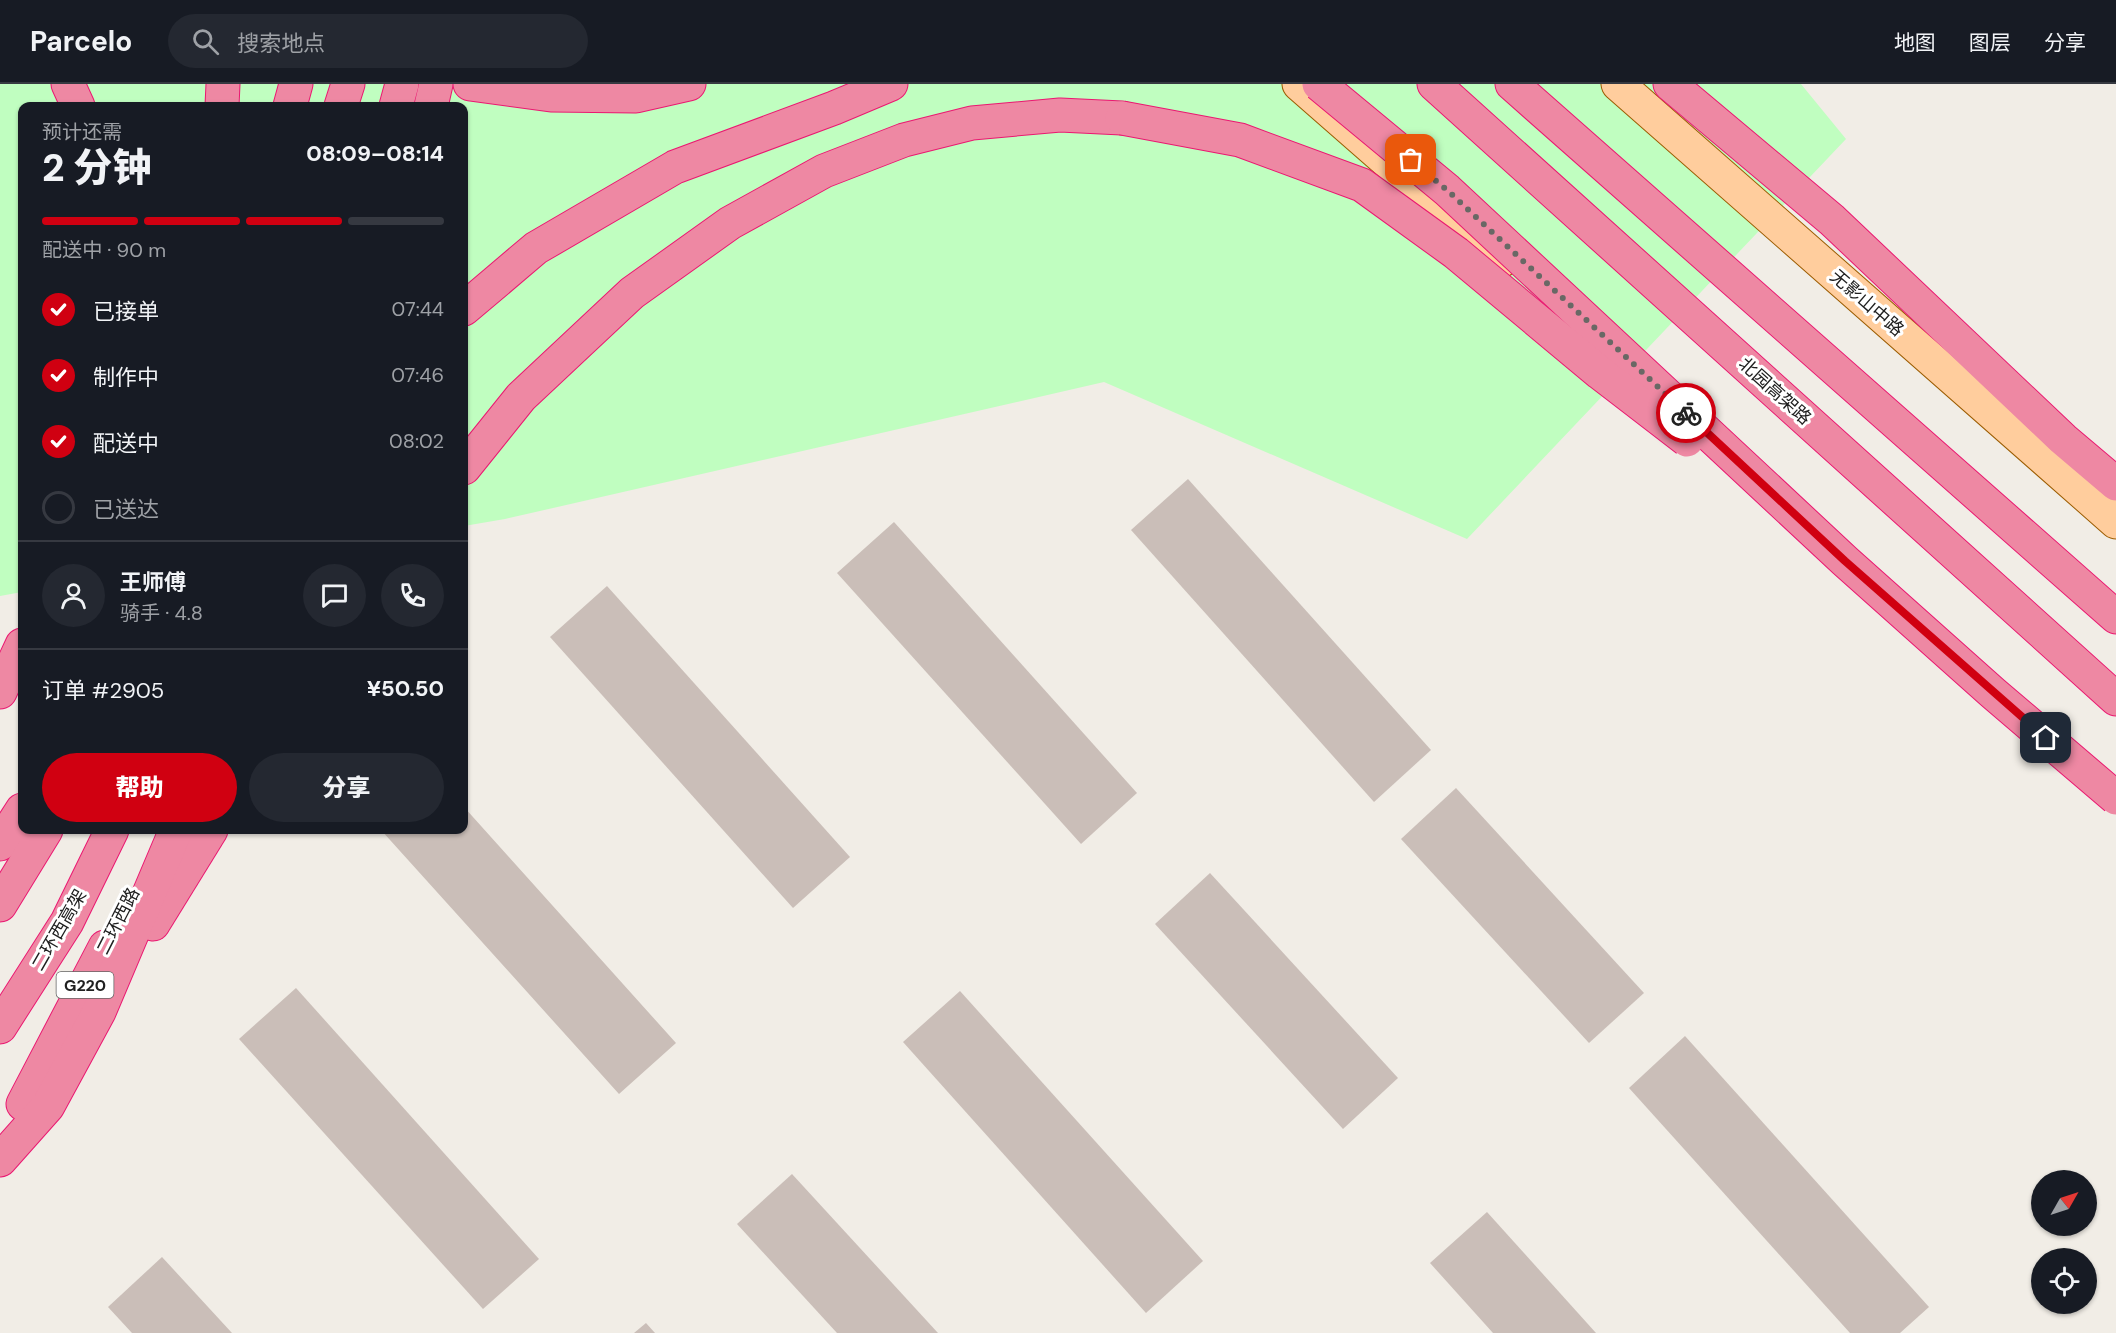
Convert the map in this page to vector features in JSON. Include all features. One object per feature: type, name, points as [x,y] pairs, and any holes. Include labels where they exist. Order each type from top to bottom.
[{"type":"highway","points":[[68,84],[76,102]]},
{"type":"highway","points":[[222,102],[223,84]]},
{"type":"highway","points":[[291,102],[296,84]]},
{"type":"highway","points":[[342,102],[348,84]]},
{"type":"highway","points":[[397,102],[402,84]]},
{"type":"highway","points":[[431,102],[436,84]]},
{"type":"highway","points":[[470,84],[551,95],[636,96],[689,84]]},
{"type":"highway","points":[[468,306],[536,248],[675,167],[834,108],[891,84]]},
{"type":"highway","points":[[1319,84],[1447,190],[1845,561],[1993,693],[2116,798]]},
{"type":"highway","name":"北园高架路","points":[[1434,84],[2116,699]]},
{"type":"highway","points":[[1512,84],[2116,617]]},
{"type":"highway","points":[[1670,84],[1832,220],[2063,439],[2116,484]]},
{"type":"highway","points":[[468,463],[521,397],[633,293],[730,223],[824,171],[904,140],[972,123],[1060,115],[1122,118],[1240,140],[1362,185],[1456,253],[1600,373],[1845,561]]},
{"type":"highway","points":[[0,692],[18,654]]},
{"type":"highway","points":[[0,844],[18,816]]},
{"type":"highway","points":[[0,905],[44,834]]},
{"type":"highway","name":"二环西高架","points":[[0,1027],[67,922],[110,834]]},
{"type":"highway","name":"二环西路","points":[[0,1137],[26,1100],[162,834]]},
{"type":"highway","points":[[99,1012],[174,834]]},
{"type":"highway","points":[[0,1161],[48,1106],[99,1012],[209,834]]},
{"type":"main road","points":[[1299,84],[2116,798]]},
{"type":"main road","name":"无影山中路","points":[[1618,84],[2116,522]]},
{"type":"green space","points":[[0,84],[1801,84],[1846,139],[1467,539],[1104,382],[505,519],[468,525],[468,102],[18,102],[18,593],[0,596]]},
{"type":"building","points":[[1188,479],[1431,750],[1374,802],[1131,530]]},
{"type":"building","points":[[894,522],[1137,793],[1081,844],[837,573]]},
{"type":"building","points":[[607,586],[850,857],[793,908],[550,637]]},
{"type":"building","points":[[1456,788],[1644,993],[1589,1043],[1401,839]]},
{"type":"building","points":[[468,811],[676,1043],[619,1094],[385,834],[468,834]]},
{"type":"building","points":[[1210,873],[1398,1078],[1343,1129],[1155,924]]},
{"type":"building","points":[[296,988],[539,1259],[483,1309],[239,1039]]},
{"type":"building","points":[[960,991],[1203,1261],[1146,1313],[903,1042]]},
{"type":"building","points":[[1685,1036],[1929,1307],[1900,1333],[1850,1333],[1629,1088]]},
{"type":"building","points":[[792,1174],[938,1333],[837,1333],[737,1224]]},
{"type":"building","points":[[1487,1212],[1596,1333],[1493,1333],[1430,1263]]},
{"type":"building","points":[[162,1257],[232,1333],[132,1333],[108,1307]]},
{"type":"building","points":[[646,1323],[655,1333],[634,1333]]},
{"type":"way so far","points":[[1411,160],[1447,190],[1686,413]]},
{"type":"route","points":[[1686,413],[1845,561],[2046,738]]}]
